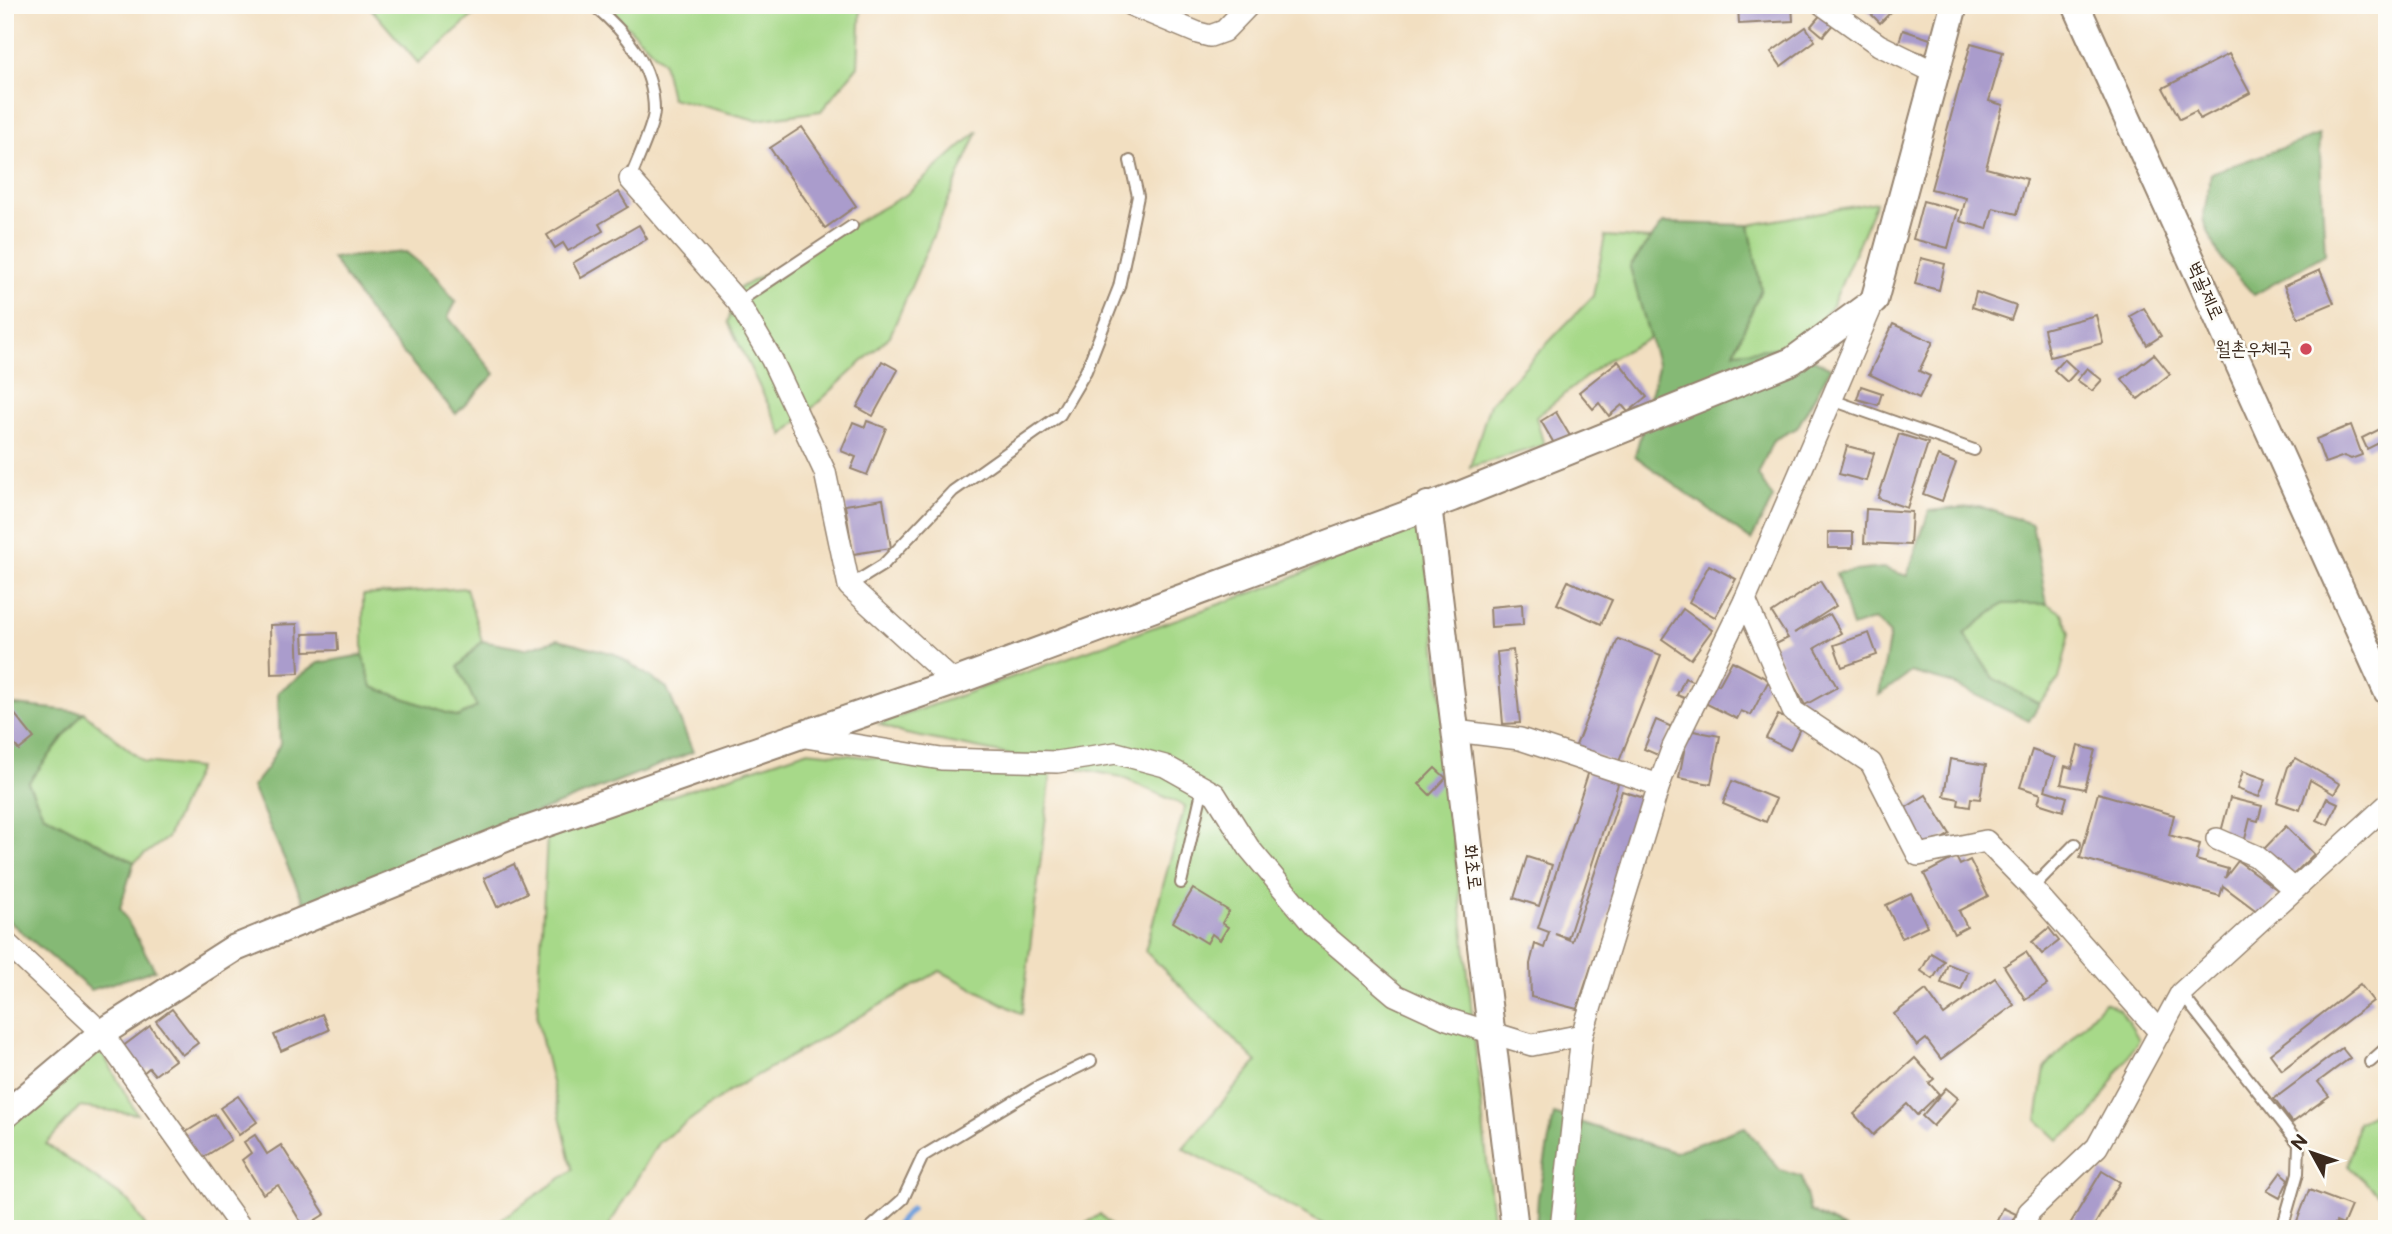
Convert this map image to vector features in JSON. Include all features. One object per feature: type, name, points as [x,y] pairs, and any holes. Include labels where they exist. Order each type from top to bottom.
[{"type":"street","points":[[1131,5],[1210,36],[1224,30],[1249,5]]},
{"type":"street","points":[[1823,5],[1879,45],[1936,73]]},
{"type":"street","points":[[1562,1229],[1582,1035],[1659,785],[1673,747],[1745,600],[1874,301],[1954,5]]},
{"type":"street","name":"벽골제로","points":[[2076,9],[2387,691]]},
{"type":"street","points":[[630,179],[738,302],[772,360],[825,471],[849,586],[954,681]]},
{"type":"street","points":[[5,1115],[102,1034],[233,949],[517,833],[954,681],[1452,498],[1792,361],[1874,301]]},
{"type":"street","name":"화초로","points":[[1428,505],[1515,1229]]},
{"type":"street","points":[[1745,600],[1793,711],[1871,763],[1919,855],[1986,841],[2032,888],[2158,1030]]},
{"type":"street","points":[[1455,731],[1520,739],[1659,785]]},
{"type":"street","points":[[795,735],[941,759],[1057,762],[1116,753],[1166,765],[1215,794],[1249,848],[1315,927],[1395,995],[1447,1019],[1532,1045],[1582,1035]]},
{"type":"street","points":[[2024,1229],[2029,1212],[2097,1147],[2180,993],[2387,805]]},
{"type":"street","points":[[2217,839],[2256,856],[2294,889]]},
{"type":"street","points":[[5,942],[102,1034],[242,1229]]},
{"type":"lane","points":[[593,5],[618,26],[646,66],[654,113],[630,179]]},
{"type":"lane","points":[[849,586],[883,565],[953,491],[1060,415],[1086,370],[1119,287],[1138,196],[1130,161]]},
{"type":"lane","points":[[738,302],[852,226]]},
{"type":"lane","points":[[1832,400],[1974,450]]},
{"type":"lane","points":[[1181,883],[1203,787]]},
{"type":"lane","points":[[2032,888],[2075,844]]},
{"type":"lane","points":[[2180,993],[2299,1144],[2298,1173],[2282,1229]]},
{"type":"lane","points":[[2370,1062],[2387,1047]]},
{"type":"lane","points":[[869,1229],[903,1199],[923,1156],[1036,1088],[1091,1061]]},
{"type":"green space","points":[[368,5],[481,5],[482,8],[418,63]]},
{"type":"green space","points":[[606,5],[861,5],[858,66],[821,111],[756,120],[671,98],[663,62]]},
{"type":"green space","points":[[978,131],[890,336],[783,435],[728,322],[738,289],[907,194]]},
{"type":"green space","points":[[2319,135],[2325,254],[2254,295],[2220,257],[2203,220],[2211,173]]},
{"type":"green space","points":[[1876,202],[1833,304],[1796,351],[1734,353],[1761,289],[1749,225]]},
{"type":"green space","points":[[1663,223],[1749,225],[1761,289],[1734,352],[1787,347],[1831,368],[1797,428],[1773,440],[1758,475],[1773,498],[1751,540],[1635,456],[1658,367],[1630,267]]},
{"type":"green space","points":[[1605,236],[1650,239],[1630,267],[1650,338],[1607,360],[1536,417],[1544,445],[1470,467],[1490,403],[1593,296]]},
{"type":"green space","points":[[406,252],[435,276],[456,302],[448,317],[495,374],[456,414],[377,323],[332,258]]},
{"type":"green space","points":[[1979,506],[2032,524],[2047,604],[2003,604],[1964,634],[1993,678],[2039,704],[2029,721],[1951,683],[1911,672],[1879,695],[1890,634],[1875,619],[1852,627],[1836,573],[1883,568],[1907,576],[1929,511]]},
{"type":"green space","points":[[1422,520],[1494,1229],[1332,1229],[1183,1148],[1257,1062],[1145,951],[1185,806],[1121,777],[901,733],[879,724],[1285,581]]},
{"type":"green space","points":[[466,588],[482,641],[459,667],[477,707],[458,717],[372,687],[363,655],[363,595]]},
{"type":"green space","points":[[2003,604],[2047,604],[2062,613],[2070,633],[2059,679],[2039,704],[1993,678],[1964,634]]},
{"type":"green space","points":[[558,639],[615,654],[667,688],[693,752],[304,903],[252,787],[267,768],[280,744],[278,692],[318,663],[363,655],[372,687],[458,717],[477,707],[458,667],[482,641],[525,649]]},
{"type":"green space","points":[[5,704],[83,712],[28,783],[43,814],[134,862],[120,908],[155,970],[91,990],[5,918]]},
{"type":"green space","points":[[83,712],[144,762],[198,768],[167,838],[134,862],[43,814],[28,783]]},
{"type":"green space","points":[[806,751],[1051,774],[1022,1014],[940,971],[733,1089],[658,1143],[607,1229],[502,1229],[495,1223],[573,1170],[537,1020],[547,837]]},
{"type":"green space","points":[[2104,1002],[2120,1009],[2139,1039],[2089,1118],[2058,1140],[2037,1120],[2045,1068]]},
{"type":"green space","points":[[99,1047],[137,1114],[79,1107],[46,1144],[130,1202],[147,1229],[5,1229],[5,1130]]},
{"type":"green space","points":[[2387,1105],[2387,1202],[2348,1166],[2358,1123]]},
{"type":"green space","points":[[1554,1114],[1674,1152],[1745,1127],[1780,1170],[1802,1177],[1810,1211],[1845,1229],[1536,1229],[1538,1197]]},
{"type":"green space","points":[[1100,1214],[1114,1229],[1078,1229]]},
{"type":"building","points":[[1738,5],[1792,5],[1793,21],[1739,24]]},
{"type":"building","points":[[1862,5],[1898,5],[1880,23]]},
{"type":"building","points":[[1823,12],[1835,22],[1823,36],[1811,26]]},
{"type":"building","points":[[1806,27],[1815,41],[1781,66],[1771,52]]},
{"type":"building","points":[[1903,30],[1936,41],[1931,56],[1898,45]]},
{"type":"building","points":[[1971,43],[2003,52],[1989,101],[2003,105],[1986,168],[2027,179],[2017,214],[1993,208],[1987,229],[1960,221],[1966,198],[1931,189]]},
{"type":"building","points":[[2229,54],[2250,93],[2200,119],[2196,111],[2180,119],[2163,88]]},
{"type":"building","points":[[802,127],[856,206],[825,228],[770,148]]},
{"type":"building","points":[[619,192],[628,207],[599,224],[603,231],[568,251],[563,243],[555,248],[547,235]]},
{"type":"building","points":[[1923,201],[1958,210],[1948,248],[1913,239]]},
{"type":"building","points":[[639,225],[647,239],[581,278],[573,263]]},
{"type":"building","points":[[1921,258],[1945,264],[1939,290],[1915,284]]},
{"type":"building","points":[[2320,270],[2334,303],[2298,318],[2284,286]]},
{"type":"building","points":[[1976,292],[2016,306],[2011,320],[1972,307]]},
{"type":"building","points":[[2144,308],[2161,336],[2147,345],[2130,316]]},
{"type":"building","points":[[2096,315],[2103,343],[2050,357],[2044,329]]},
{"type":"building","points":[[1893,324],[1933,342],[1919,371],[1930,376],[1919,398],[1869,374]]},
{"type":"building","points":[[2154,354],[2170,374],[2138,399],[2122,379]]},
{"type":"building","points":[[2064,359],[2077,371],[2067,382],[2054,370]]},
{"type":"building","points":[[882,361],[898,370],[873,416],[857,407]]},
{"type":"building","points":[[1618,361],[1647,397],[1628,412],[1622,405],[1609,416],[1599,403],[1593,409],[1579,392]]},
{"type":"building","points":[[2087,368],[2102,380],[2092,391],[2077,380]]},
{"type":"building","points":[[1861,386],[1882,393],[1878,405],[1857,399]]},
{"type":"building","points":[[1556,412],[1570,436],[1555,445],[1541,421]]},
{"type":"building","points":[[867,421],[886,428],[867,475],[851,469],[856,457],[841,451],[853,422],[865,427]]},
{"type":"building","points":[[2351,425],[2362,455],[2351,459],[2344,456],[2325,463],[2316,439]]},
{"type":"building","points":[[2380,429],[2385,440],[2367,449],[2362,438]]},
{"type":"building","points":[[1899,434],[1928,443],[1907,508],[1878,498]]},
{"type":"building","points":[[1847,446],[1874,453],[1866,481],[1839,474]]},
{"type":"building","points":[[1938,456],[1956,463],[1942,501],[1923,494]]},
{"type":"building","points":[[883,499],[891,548],[853,554],[845,505]]},
{"type":"building","points":[[1866,509],[1912,512],[1910,545],[1864,543]]},
{"type":"building","points":[[1828,532],[1853,532],[1853,548],[1828,548]]},
{"type":"building","points":[[1709,565],[1736,579],[1715,617],[1689,602]]},
{"type":"building","points":[[1568,581],[1612,600],[1601,624],[1557,604]]},
{"type":"building","points":[[1820,581],[1836,606],[1794,633],[1830,614],[1841,633],[1815,648],[1837,687],[1805,705],[1772,646],[1788,638],[1772,613]]},
{"type":"building","points":[[1522,604],[1523,625],[1491,627],[1490,607]]},
{"type":"building","points":[[1683,609],[1712,630],[1691,659],[1662,639]]},
{"type":"building","points":[[297,624],[299,673],[271,674],[270,625]]},
{"type":"building","points":[[337,633],[338,650],[304,651],[303,634]]},
{"type":"building","points":[[1869,633],[1877,655],[1842,667],[1834,645]]},
{"type":"building","points":[[1618,639],[1661,655],[1618,764],[1575,748]]},
{"type":"building","points":[[1513,650],[1520,723],[1503,724],[1497,652]]},
{"type":"building","points":[[1732,661],[1769,680],[1751,715],[1741,711],[1737,719],[1703,702],[1713,682],[1719,685]]},
{"type":"building","points":[[1685,678],[1697,683],[1689,700],[1677,695]]},
{"type":"building","points":[[9,707],[34,738],[19,750],[5,734],[5,710]]},
{"type":"building","points":[[1778,715],[1801,726],[1790,750],[1766,738]]},
{"type":"building","points":[[1656,720],[1672,727],[1660,756],[1644,749]]},
{"type":"building","points":[[1688,730],[1720,736],[1711,784],[1679,778]]},
{"type":"building","points":[[2078,746],[2095,750],[2085,789],[2061,784],[2065,766],[2072,768]]},
{"type":"building","points":[[2032,750],[2055,758],[2045,790],[2067,797],[2063,811],[2038,803],[2041,794],[2020,787]]},
{"type":"building","points":[[2296,758],[2340,784],[2334,794],[2310,780],[2300,810],[2277,802],[2288,767]]},
{"type":"building","points":[[1950,759],[1986,765],[1980,799],[1971,798],[1970,807],[1958,805],[1959,799],[1944,796]]},
{"type":"building","points":[[1435,768],[1446,778],[1430,795],[1419,784]]},
{"type":"building","points":[[1589,771],[1619,781],[1568,938],[1555,934],[1572,941],[1622,791],[1647,799],[1577,1009],[1531,997],[1530,964],[1535,944],[1544,948],[1549,932],[1538,928]]},
{"type":"building","points":[[2243,771],[2266,779],[2259,797],[2237,789]]},
{"type":"building","points":[[1732,781],[1776,799],[1766,822],[1723,804]]},
{"type":"building","points":[[2098,793],[2174,815],[2169,835],[2200,844],[2196,860],[2228,869],[2225,878],[2238,861],[2279,891],[2262,915],[2223,886],[2220,896],[2080,858]]},
{"type":"building","points":[[1926,795],[1950,834],[1925,849],[1902,810]]},
{"type":"building","points":[[2230,798],[2262,806],[2258,821],[2250,819],[2245,839],[2221,832]]},
{"type":"building","points":[[2327,798],[2338,803],[2328,825],[2317,820]]},
{"type":"building","points":[[2286,826],[2314,854],[2291,877],[2263,850]]},
{"type":"building","points":[[1527,857],[1552,865],[1539,906],[1514,898]]},
{"type":"building","points":[[1956,857],[1960,865],[1970,860],[1988,896],[1959,911],[1967,927],[1954,934],[1924,874]]},
{"type":"building","points":[[514,864],[527,893],[497,907],[484,878]]},
{"type":"building","points":[[1193,889],[1229,911],[1222,923],[1228,927],[1220,940],[1212,934],[1207,943],[1173,922]]},
{"type":"building","points":[[1911,893],[1927,926],[1902,938],[1886,905]]},
{"type":"building","points":[[2049,928],[2059,941],[2042,954],[2032,942]]},
{"type":"building","points":[[2026,952],[2047,985],[2025,999],[2004,966]]},
{"type":"building","points":[[1931,953],[1944,961],[1933,979],[1921,971]]},
{"type":"building","points":[[1948,964],[1968,972],[1961,990],[1941,983]]},
{"type":"building","points":[[1995,978],[2014,1005],[1941,1059],[1926,1039],[1917,1046],[1894,1014],[1926,990],[1944,1015]]},
{"type":"building","points":[[2360,984],[2373,1001],[2282,1070],[2270,1054]]},
{"type":"building","points":[[172,1009],[198,1043],[182,1055],[156,1021]]},
{"type":"building","points":[[322,1014],[329,1030],[281,1051],[274,1035]]},
{"type":"building","points":[[150,1026],[175,1060],[155,1075],[149,1068],[142,1074],[122,1047]]},
{"type":"building","points":[[2342,1048],[2350,1058],[2318,1082],[2329,1096],[2292,1123],[2274,1099]]},
{"type":"building","points":[[1915,1058],[1934,1079],[1929,1083],[1939,1094],[1917,1115],[1907,1104],[1873,1135],[1854,1114]]},
{"type":"building","points":[[1946,1088],[1958,1098],[1933,1126],[1922,1116]]},
{"type":"building","points":[[238,1096],[257,1122],[239,1135],[220,1108]]},
{"type":"building","points":[[215,1114],[231,1140],[199,1160],[183,1134]]},
{"type":"building","points":[[255,1135],[267,1154],[281,1145],[325,1214],[304,1227],[278,1185],[263,1194],[242,1160],[251,1153],[244,1142]]},
{"type":"building","points":[[2102,1171],[2120,1182],[2092,1229],[2067,1229]]},
{"type":"building","points":[[2281,1172],[2289,1179],[2280,1198],[2267,1191]]},
{"type":"building","points":[[2309,1190],[2351,1206],[2343,1225],[2336,1222],[2333,1229],[2294,1229]]},
{"type":"building","points":[[2003,1208],[2016,1214],[2009,1229],[1993,1229]]},
{"type":"waterway","points":[[893,1229],[911,1209]]},
{"type":"place","name":"월촌우체국","points":[[2306,349]]}]
